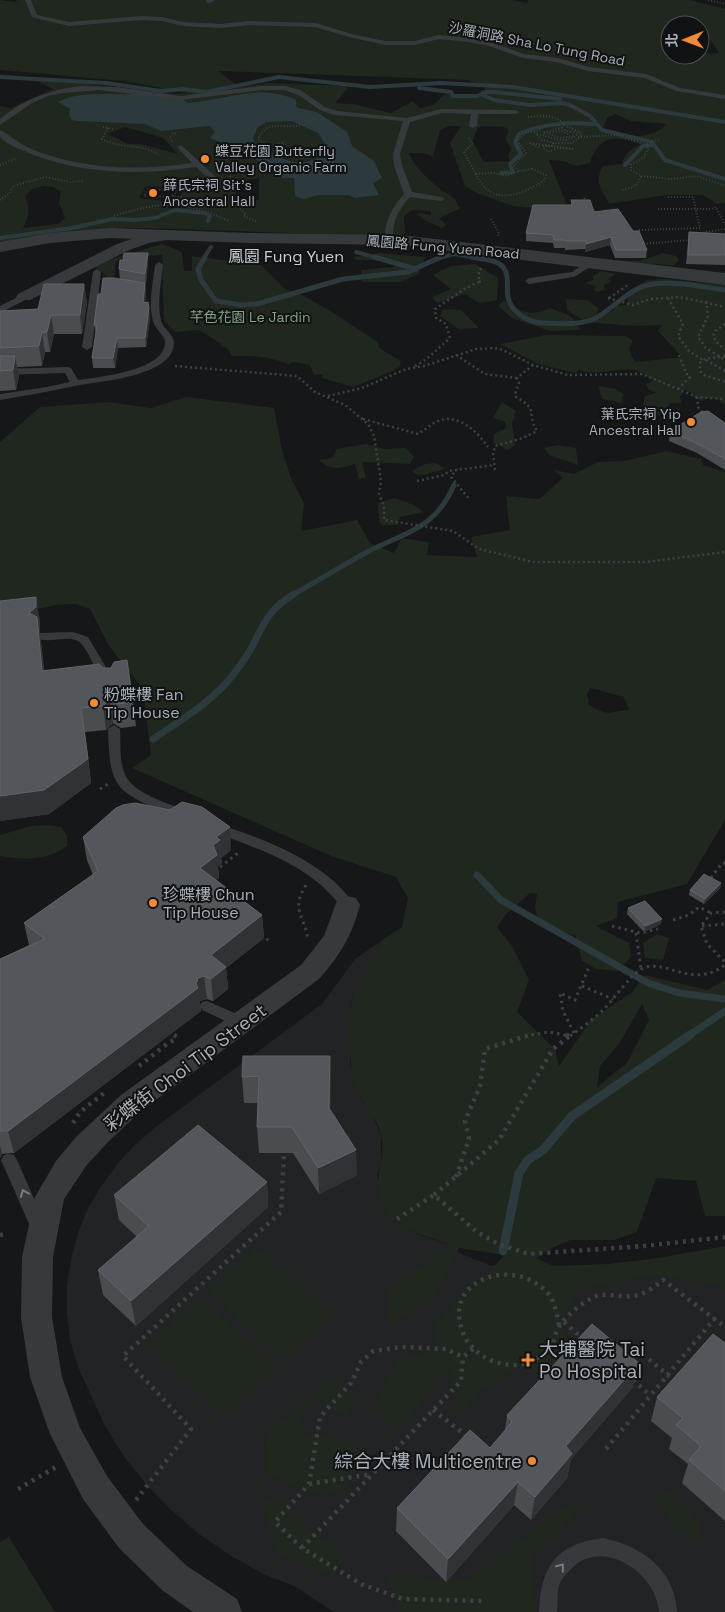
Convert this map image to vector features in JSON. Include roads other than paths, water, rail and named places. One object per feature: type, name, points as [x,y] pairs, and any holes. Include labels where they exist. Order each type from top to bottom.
[{"type":"street","points":[[0,247],[50,238],[110,233],[173,235]]},
{"type":"street","name":"鳳園路 Fung Yuen Road","points":[[24,298],[93,269],[123,247],[146,239],[173,235],[389,240],[461,246],[725,279]]},
{"type":"street","name":"彩蝶街 Choi Tip Street","points":[[224,1612],[202,1600],[168,1575],[136,1547],[107,1516],[83,1484],[63,1450],[34,1384],[26,1352],[23,1328],[23,1287],[28,1256],[50,1197],[66,1170],[85,1146],[107,1123],[131,1103],[296,983],[322,960],[339,933],[347,905]]},
{"type":"lane","name":"沙羅洞路 Sha Lo Tung Road","points":[[28,0],[34,16],[69,24],[142,18],[212,26],[248,23],[315,25],[385,44],[414,43],[439,37],[469,40],[491,44],[523,56],[556,60],[588,69],[646,76],[678,90],[725,97]]},
{"type":"lane","points":[[0,123],[16,110],[46,94],[84,88],[110,88],[185,98],[268,87],[288,88],[304,94],[329,111],[393,116],[407,120],[441,111],[515,112]]},
{"type":"lane","points":[[473,126],[475,111]]},
{"type":"lane","points":[[389,240],[387,228],[397,206],[408,194],[408,187],[397,163],[396,152],[407,120]]},
{"type":"lane","points":[[0,132],[12,143],[38,154],[72,164],[111,170],[144,170],[198,164]]},
{"type":"lane","points":[[181,147],[213,178]]},
{"type":"lane","points":[[408,194],[441,199]]},
{"type":"lane","points":[[529,281],[574,274],[588,265],[600,264]]},
{"type":"lane","points":[[0,397],[117,376],[153,366],[168,353],[170,344],[169,337],[158,324],[149,288],[157,283],[159,265]]},
{"type":"lane","points":[[93,269],[102,278],[109,281]]},
{"type":"lane","points":[[87,347],[93,269]]},
{"type":"lane","points":[[0,310],[24,298]]},
{"type":"lane","points":[[0,372],[68,370],[75,383]]},
{"type":"lane","points":[[41,636],[73,635],[84,639],[104,671],[110,687]]},
{"type":"lane","points":[[114,729],[117,771],[124,786],[137,794],[300,863],[324,876],[341,894],[347,905]]},
{"type":"lane","points":[[207,1006],[241,1022]]},
{"type":"lane","points":[[9,1160],[38,1226]]},
{"type":"lane","points":[[548,1612],[547,1600],[551,1581],[560,1565],[574,1554],[592,1547],[612,1547],[632,1554],[649,1568],[662,1586],[668,1612]]},
{"type":"waterway","points":[[208,1],[212,0]]},
{"type":"waterway","points":[[0,77],[106,83],[161,91],[183,89],[206,92],[279,77],[370,87],[441,83],[513,87],[725,122]]},
{"type":"waterway","points":[[419,88],[451,92],[453,96],[477,96],[486,92],[494,92],[560,99]]},
{"type":"waterway","points":[[483,95],[494,100],[530,105],[562,103],[570,105],[590,116],[602,130],[652,142],[665,160],[725,179]]},
{"type":"waterway","points":[[501,173],[513,172],[510,164],[521,154],[515,142],[519,134],[528,130],[556,124],[595,124]]},
{"type":"waterway","points":[[625,165],[643,146],[652,145]]},
{"type":"waterway","points":[[0,238],[72,228],[113,219],[135,220],[155,218],[175,210],[204,213],[210,216],[208,221]]},
{"type":"waterway","points":[[204,258],[211,247]]},
{"type":"waterway","points":[[356,252],[378,258]]},
{"type":"waterway","points":[[439,258],[454,254],[478,258]]},
{"type":"waterway","points":[[205,257],[198,269],[201,280],[216,301],[241,305],[257,304],[343,279],[408,272],[415,269]]},
{"type":"waterway","points":[[374,257],[415,269]]},
{"type":"waterway","points":[[415,269],[441,257]]},
{"type":"waterway","points":[[471,257],[500,264],[505,270],[508,297],[512,307],[525,318],[542,323],[568,324],[589,321],[601,315],[636,289],[653,284],[680,284],[725,290]]},
{"type":"waterway","points":[[292,595],[369,551],[419,527],[438,511],[454,485]]},
{"type":"waterway","points":[[153,739],[196,710],[225,685],[247,655],[270,615],[280,604],[294,594]]},
{"type":"waterway","points":[[477,875],[501,900],[648,983],[679,993],[725,999]]},
{"type":"waterway","points":[[688,1036],[725,1011]]},
{"type":"waterway","points":[[503,1251],[519,1173],[528,1160],[543,1150],[572,1116],[690,1035]]},
{"type":"place","name":"蝶豆花園 Butterfly Valley Organic Farm","points":[[205,159]]},
{"type":"place","name":"薛氏宗祠 Sit's Ancestral Hall","points":[[153,193]]},
{"type":"place","name":"葉氏宗祠 Yip Ancestral Hall","points":[[691,422]]},
{"type":"place","name":"粉蝶樓 Fan Tip House","points":[[94,703]]},
{"type":"place","name":"珍蝶樓 Chun Tip House","points":[[153,903]]},
{"type":"place","name":"大埔醫院 Tai Po Hospital","points":[[528,1360]]},
{"type":"place","name":"綜合大樓 Multicentre","points":[[532,1461]]},
{"type":"district","name":"鳳園 Fung Yuen","points":[[286,256]]},
{"type":"park label","name":"芊色花園 Le Jardin","points":[[250,317]]}]
